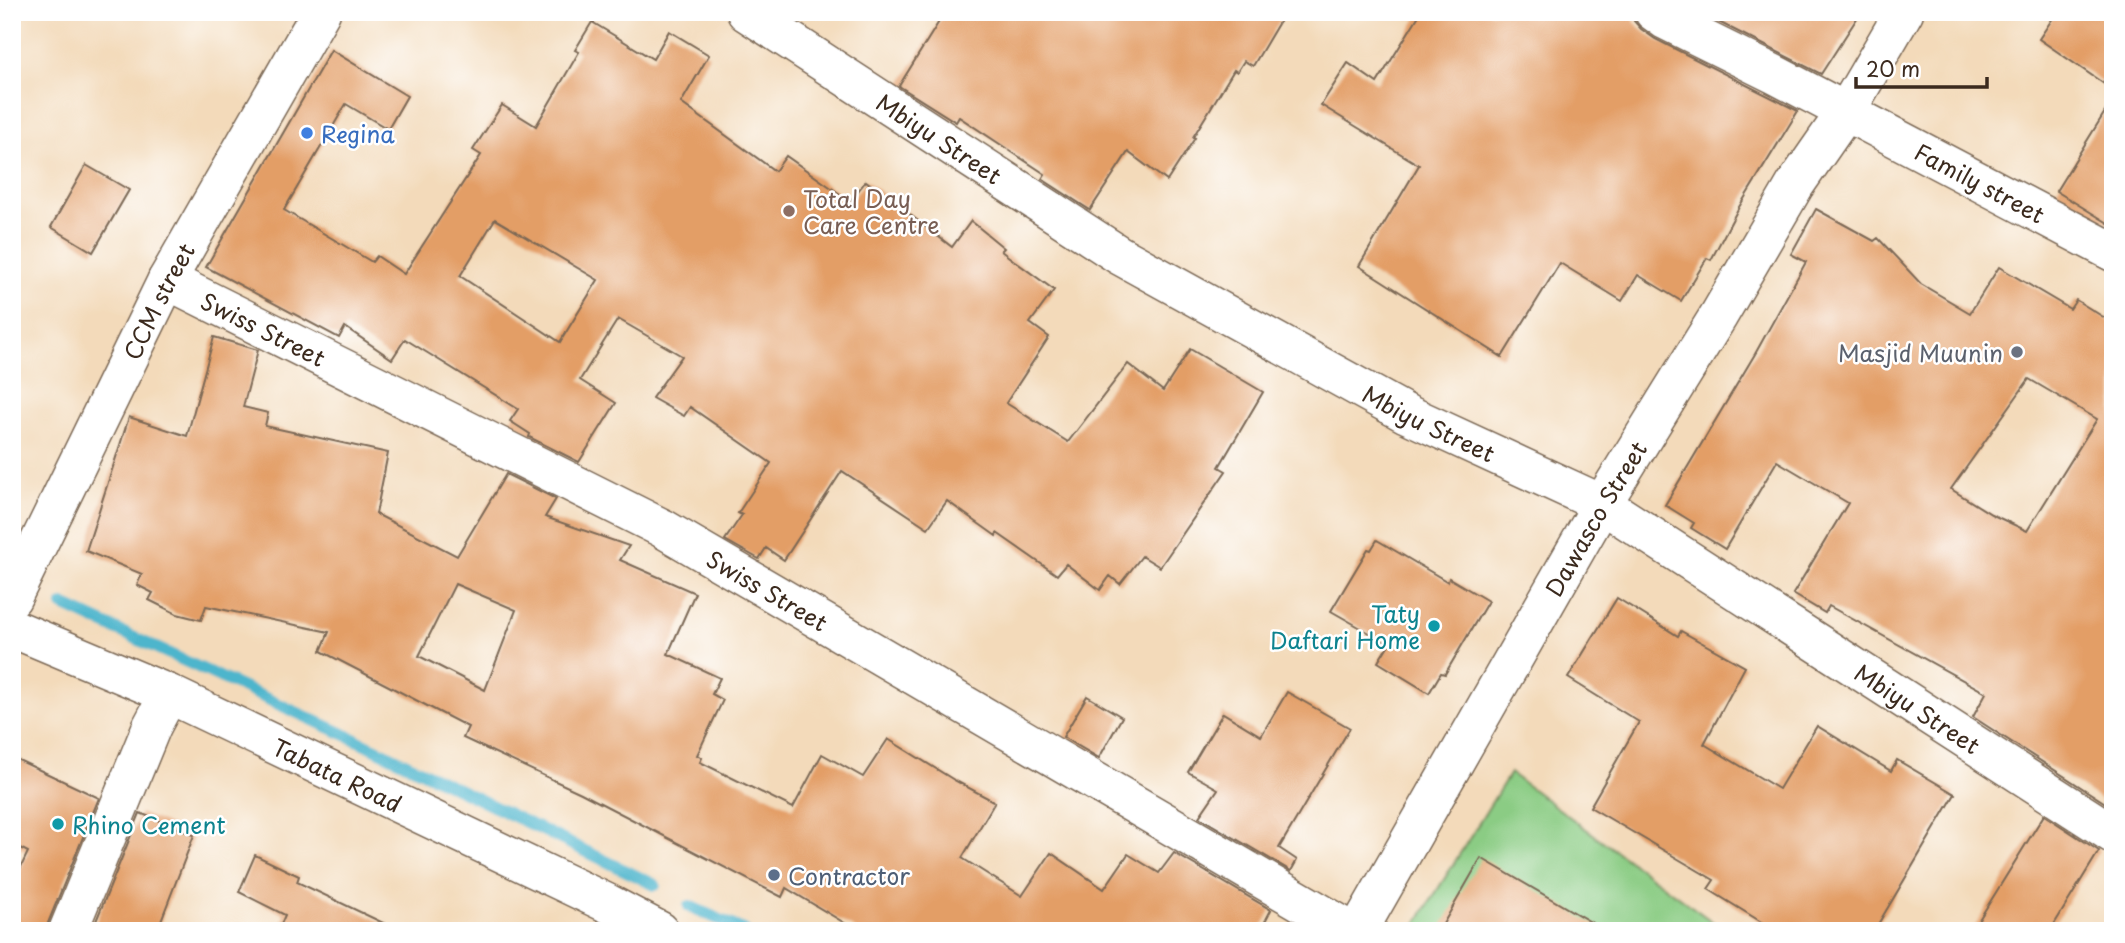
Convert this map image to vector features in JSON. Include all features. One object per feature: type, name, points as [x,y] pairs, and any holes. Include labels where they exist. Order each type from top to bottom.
[{"type":"street","name":"CCM street","points":[[12,598],[167,280],[321,12]]},
{"type":"street","name":"Mbiyu Street","points":[[746,12],[1119,255],[1407,414],[1602,504],[2113,834]]},
{"type":"street","name":"Family street","points":[[1654,12],[2113,252]]},
{"type":"street","name":"Dawasco Street","points":[[1358,931],[1602,504],[1796,185],[1845,113],[1904,12]]},
{"type":"street","name":"Swiss Street","points":[[167,280],[662,528],[1351,931]]},
{"type":"street","name":"Tabata Road","points":[[12,628],[169,694],[607,903],[660,931]]},
{"type":"street","points":[[68,931],[152,726],[169,694]]},
{"type":"green space","points":[[1510,773],[1725,931],[1412,931]]},
{"type":"building","points":[[945,12],[1285,12],[1253,66],[1244,61],[1237,72],[1234,70],[1167,181],[1128,152],[1090,210],[1042,179],[1045,174],[959,117],[956,122],[899,86]]},
{"type":"building","points":[[1421,12],[1633,12],[1634,21],[1655,39],[1798,111],[1739,207],[1711,260],[1707,258],[1681,301],[1638,275],[1622,301],[1560,263],[1502,357],[1359,266],[1419,165],[1321,105],[1348,63],[1377,83]]},
{"type":"building","points":[[1699,12],[1861,12],[1821,74]]},
{"type":"building","points":[[2057,12],[2113,12],[2113,90],[2039,39]]},
{"type":"building","points":[[592,22],[653,59],[669,31],[709,55],[681,103],[775,171],[786,156],[850,201],[866,181],[952,247],[971,221],[1004,248],[1001,251],[1054,290],[1030,323],[1049,337],[1006,403],[1068,442],[1128,364],[1163,391],[1190,349],[1263,392],[1219,467],[1226,471],[1160,567],[1142,556],[1120,584],[1110,576],[1100,590],[1066,564],[1057,575],[947,501],[928,528],[842,471],[784,560],[766,548],[759,559],[725,540],[742,515],[738,513],[771,463],[690,407],[684,416],[652,398],[682,356],[618,319],[580,380],[616,403],[579,462],[529,437],[530,434],[510,421],[518,409],[405,339],[392,359],[345,327],[339,338],[206,267],[331,50],[407,96],[388,129],[346,104],[284,210],[372,262],[377,256],[404,274],[481,155],[473,150],[502,105],[536,126],[579,52],[575,50]],"holes":[[[495,219],[598,280],[560,342],[460,276]]]},
{"type":"building","points":[[2113,99],[2113,226],[2056,191]]},
{"type":"building","points":[[86,165],[129,190],[93,252],[51,227]]},
{"type":"building","points":[[1816,209],[1874,241],[1878,238],[1921,284],[1970,313],[1999,267],[2070,309],[2076,300],[2113,323],[2113,808],[1973,717],[1986,693],[1829,606],[1825,613],[1793,594],[1848,503],[1777,461],[1725,549],[1691,528],[1694,523],[1665,505],[1806,262],[1791,254]],"holes":[[[2029,379],[2097,419],[2027,531],[1991,514],[1951,489]]]},
{"type":"building","points":[[214,337],[258,350],[243,407],[268,413],[265,426],[388,453],[376,514],[457,556],[506,474],[556,499],[545,517],[629,546],[620,560],[695,593],[668,654],[720,678],[712,694],[723,700],[697,755],[702,758],[700,762],[793,808],[822,754],[863,777],[888,739],[995,802],[962,858],[1022,896],[1051,853],[1104,889],[1128,854],[1159,873],[1174,853],[1271,910],[1260,931],[858,931],[786,888],[782,897],[581,793],[463,738],[468,727],[321,651],[329,632],[206,606],[201,620],[177,614],[149,600],[153,593],[137,585],[142,574],[86,551],[129,417],[187,436]],"holes":[[[455,584],[516,610],[485,690],[419,656]]]},
{"type":"building","name":"Taty Daftari Home","points":[[1377,540],[1448,582],[1449,578],[1488,601],[1445,674],[1441,673],[1429,693],[1378,662],[1389,644],[1331,611],[1368,549],[1371,550]]},
{"type":"building","points":[[1617,598],[1678,636],[1681,631],[1745,667],[1704,744],[1779,789],[1817,726],[1891,771],[1897,760],[1955,794],[1874,931],[1776,931],[1708,889],[1714,880],[1590,807],[1639,722],[1568,678]]},
{"type":"building","points":[[1287,692],[1350,728],[1279,848],[1297,860],[1291,871],[1199,817],[1218,789],[1188,772],[1223,713],[1261,736]]},
{"type":"building","points":[[1087,696],[1122,717],[1099,758],[1063,737]]},
{"type":"building","name":"Rhino Cement","points":[[12,757],[99,798],[47,931],[12,931],[12,886],[28,852],[12,844]]},
{"type":"building","points":[[140,813],[194,835],[157,931],[92,931]]},
{"type":"building","points":[[2044,815],[2099,851],[2050,931],[1972,931]]},
{"type":"building","points":[[255,855],[299,876],[297,882],[400,931],[278,931],[285,915],[239,892]]},
{"type":"building","points":[[1481,858],[1606,931],[1439,931]]},
{"type":"waterway","points":[[63,605],[374,748],[655,885]]},
{"type":"waterway","points":[[689,906],[745,931]]},
{"type":"place","name":"Regina","points":[[307,133]]},
{"type":"place","name":"Total Day Care Centre","points":[[789,211]]},
{"type":"place","name":"Masjid Muunin","points":[[2017,352]]},
{"type":"place","name":"Taty Daftari Home","points":[[1434,626]]},
{"type":"place","name":"Rhino Cement","points":[[58,824]]},
{"type":"place","name":"Contractor","points":[[774,875]]}]
